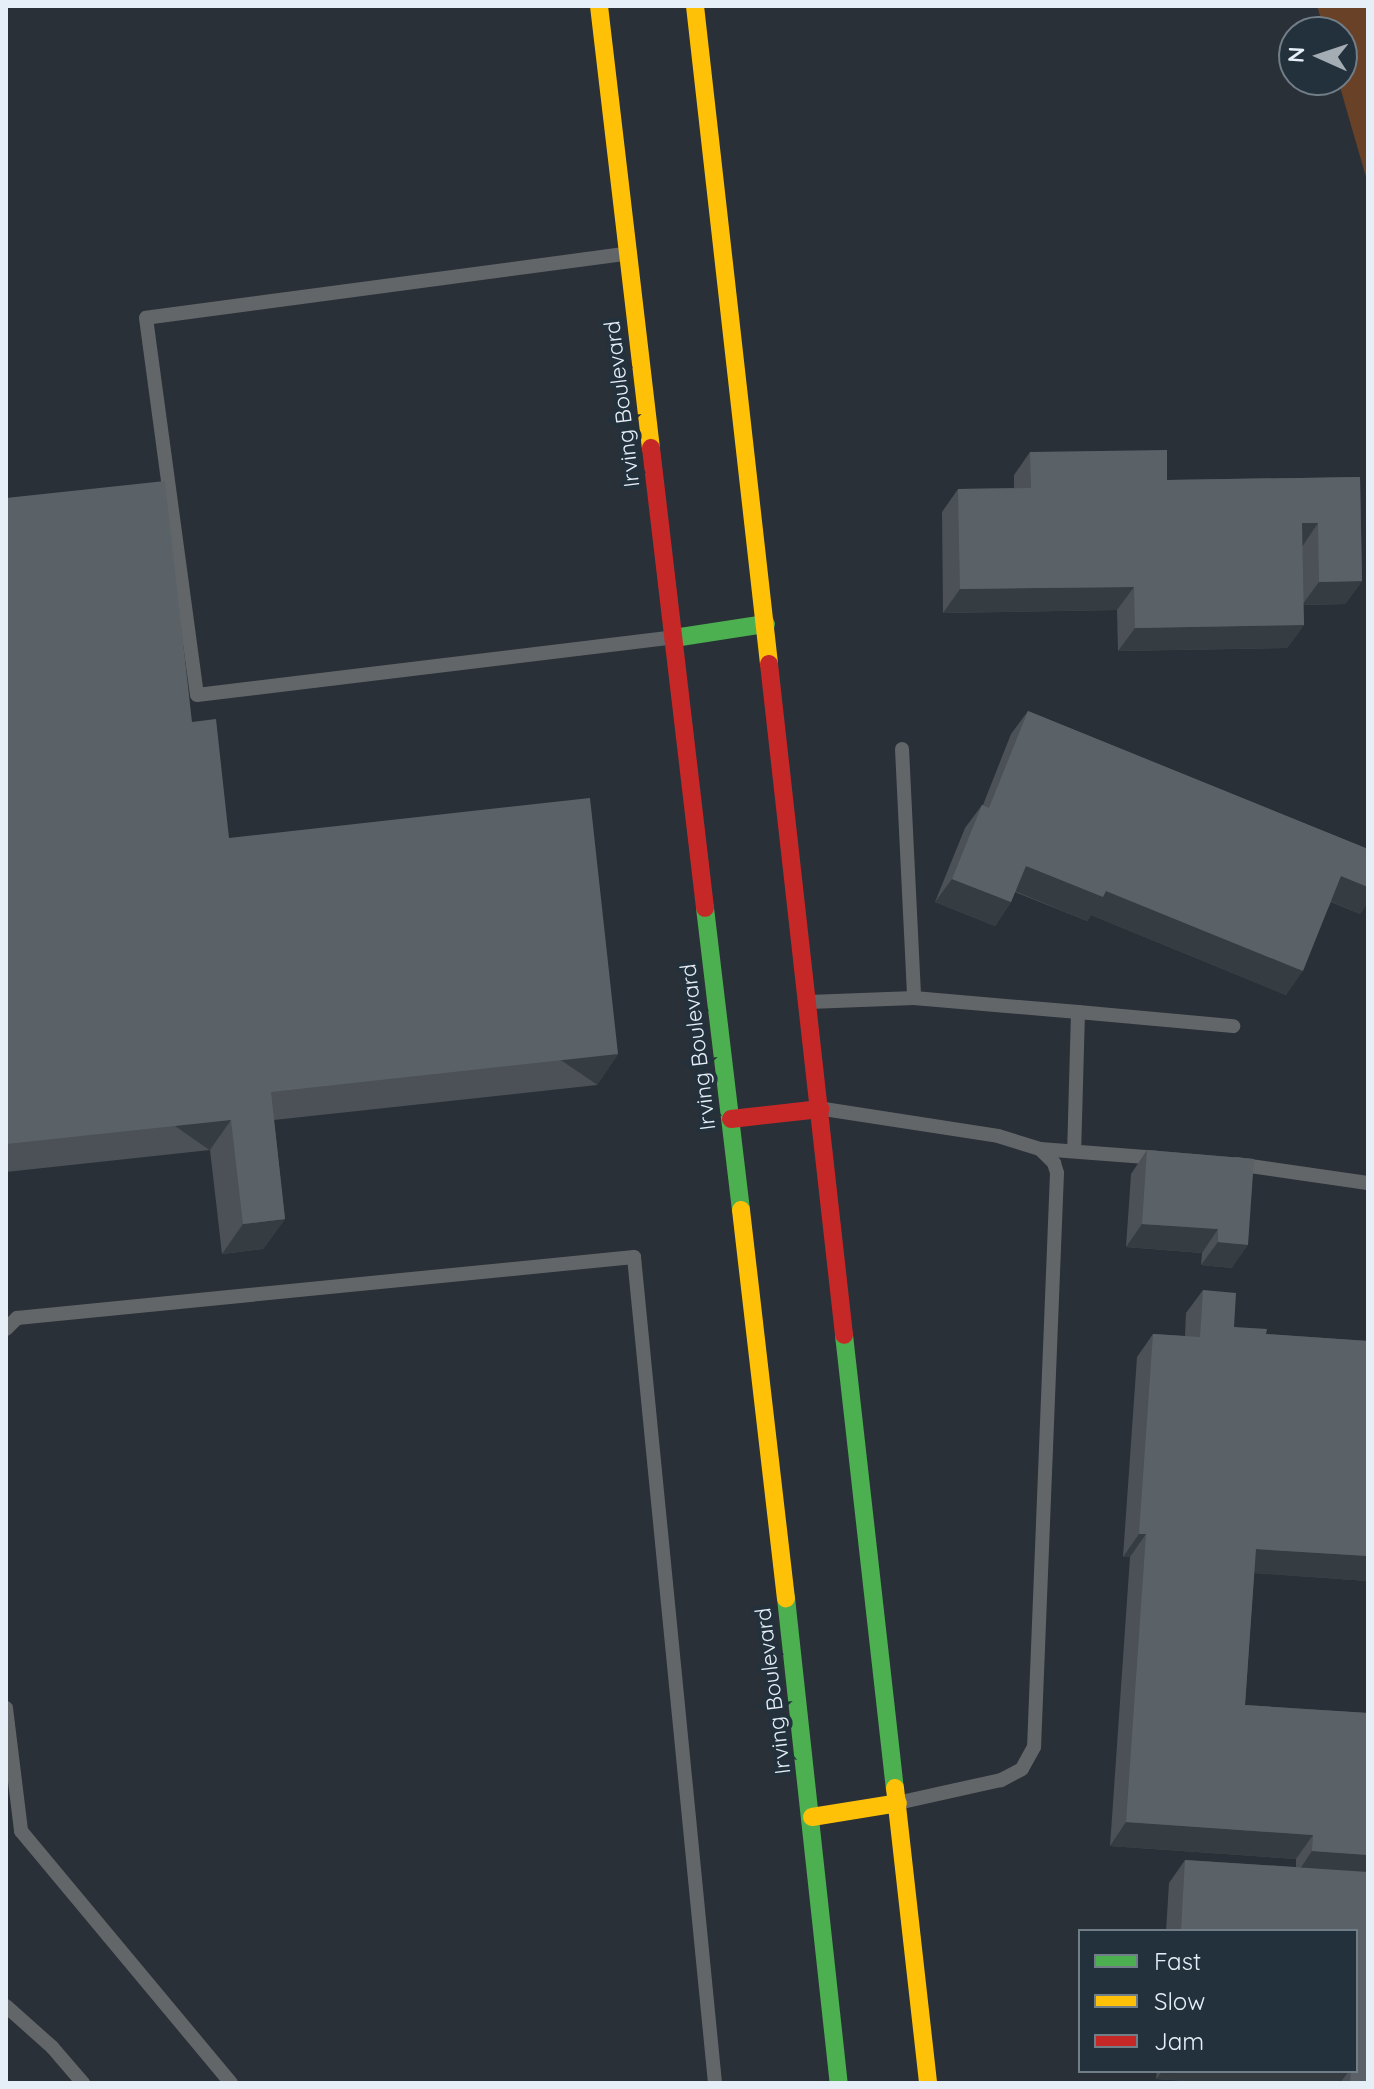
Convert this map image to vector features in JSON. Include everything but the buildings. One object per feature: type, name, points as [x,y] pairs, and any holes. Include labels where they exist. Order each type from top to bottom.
[{"type":"main road","name":"Irving Boulevard","points":[[599,6],[812,1817],[839,2083]]},
{"type":"main road","points":[[695,6],[928,2083]]},
{"type":"main road","points":[[674,638],[766,624]]},
{"type":"main road","points":[[731,1119],[820,1109]]},
{"type":"main road","points":[[812,1817],[898,1803]]},
{"type":"lane","points":[[627,253],[146,318],[197,695],[674,638]]},
{"type":"lane","points":[[902,749],[914,998]]},
{"type":"lane","points":[[808,1002],[914,998],[1233,1026]]},
{"type":"lane","points":[[1074,1151],[1078,1012]]},
{"type":"lane","points":[[820,1109],[998,1136],[1040,1149],[1181,1160]]},
{"type":"lane","points":[[898,1803],[1001,1780],[1022,1769],[1034,1747],[1057,1173],[1054,1163],[1040,1149]]},
{"type":"lane","points":[[1227,1163],[1368,1183]]},
{"type":"lane","points":[[6,1329],[17,1318],[634,1257],[715,2083]]},
{"type":"lane","points":[[6,1708],[21,1831],[231,2083]]},
{"type":"lane","points":[[6,2006],[52,2047],[83,2083]]},
{"type":"shaded area","points":[[1317,6],[1368,6],[1368,184],[1343,96],[1358,96],[1358,16],[1320,16]]},
{"type":"traffic: fast","points":[[674,638],[766,624]]},
{"type":"traffic: fast","points":[[705,908],[741,1210]]},
{"type":"traffic: fast","points":[[844,1335],[895,1788]]},
{"type":"traffic: fast","points":[[786,1598],[839,2083]]},
{"type":"traffic: slow","points":[[599,6],[651,448]]},
{"type":"traffic: slow","points":[[695,6],[769,664]]},
{"type":"traffic: slow","points":[[741,1210],[786,1598]]},
{"type":"traffic: slow","points":[[895,1788],[928,2083]]},
{"type":"traffic: slow","points":[[812,1817],[898,1803]]},
{"type":"traffic: jam","points":[[651,448],[705,908]]},
{"type":"traffic: jam","points":[[769,664],[844,1335]]},
{"type":"traffic: jam","points":[[731,1119],[820,1109]]}]
